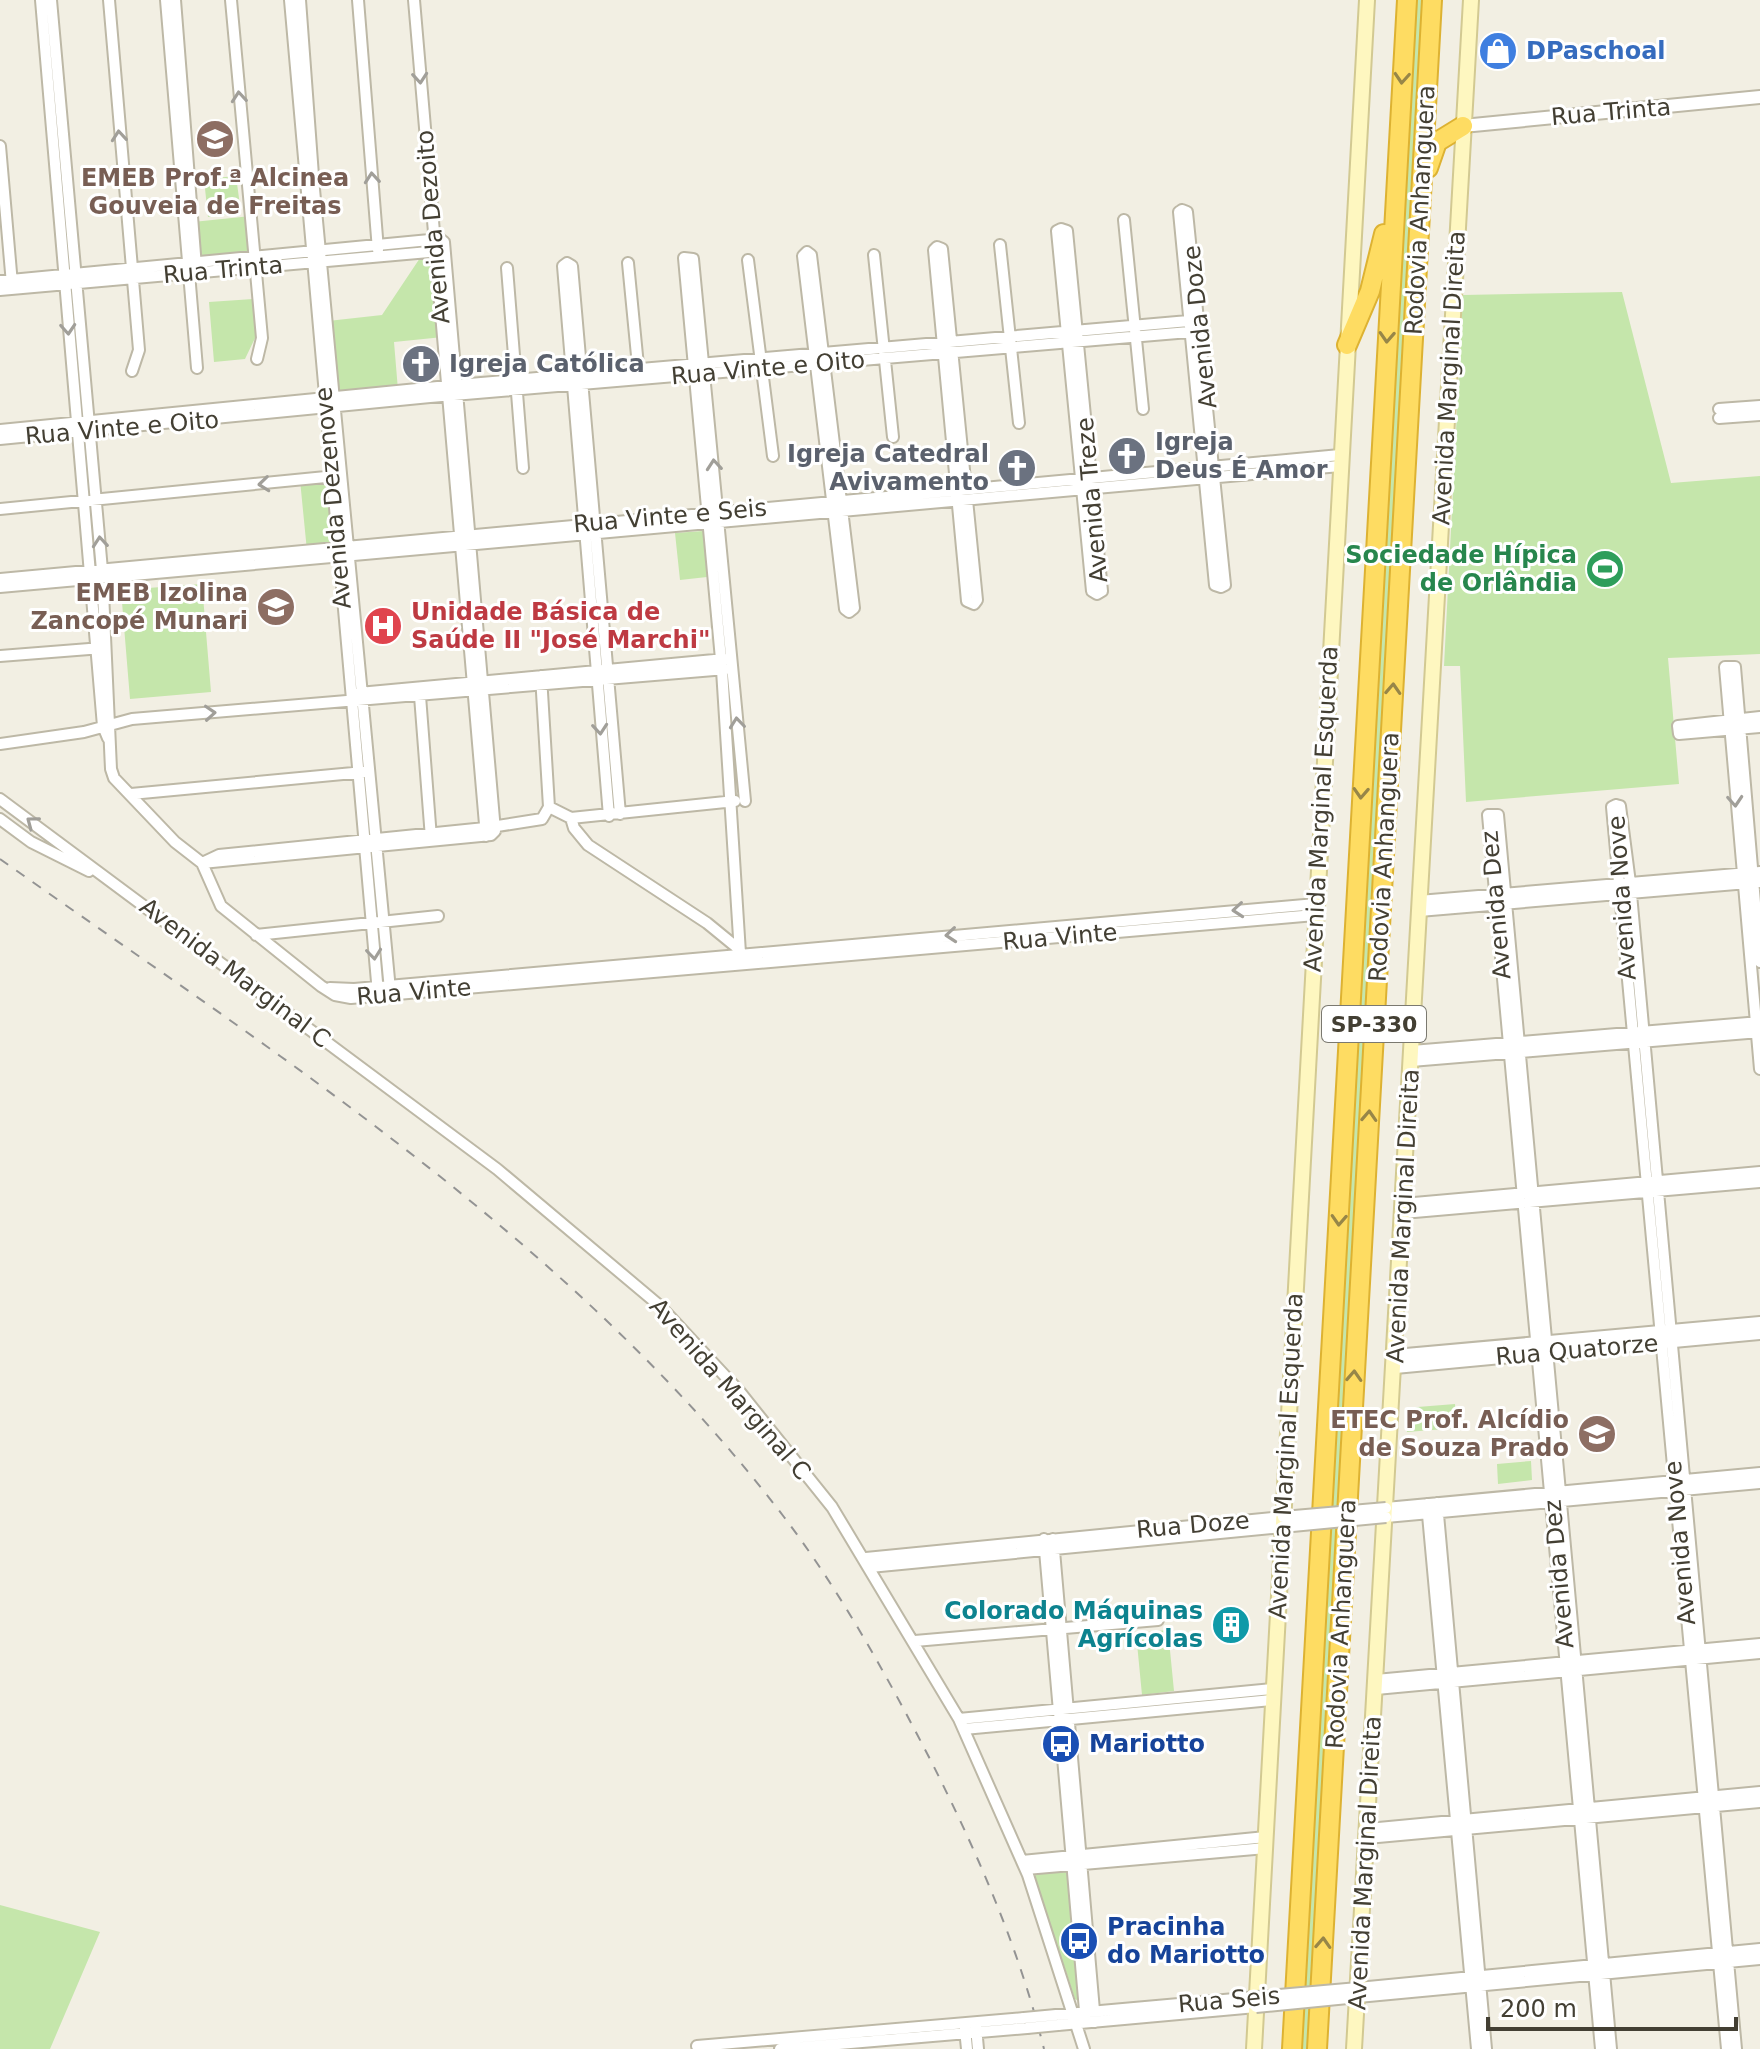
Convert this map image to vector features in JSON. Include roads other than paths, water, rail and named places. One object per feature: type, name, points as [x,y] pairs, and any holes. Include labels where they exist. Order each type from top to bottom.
[{"type":"highway","name":"Rodovia Anhanguera","points":[[1292,2049],[1407,0]]},
{"type":"highway","name":"Rodovia Anhanguera","points":[[1317,2049],[1432,0]]},
{"type":"highway","points":[[1419,213],[1432,151],[1444,135],[1463,126]]},
{"type":"highway","points":[[1347,345],[1373,281],[1396,180]]},
{"type":"main road","name":"Avenida Marginal Esquerda","points":[[1254,2049],[1367,0]]},
{"type":"main road","name":"Avenida Marginal Direita","points":[[1354,2049],[1471,0]]},
{"type":"street","points":[[41,0],[70,279]]},
{"type":"street","points":[[51,0],[82,428],[83,502],[89,575],[102,648]]},
{"type":"street","points":[[109,0],[130,274],[139,350],[132,371]]},
{"type":"street","points":[[166,0],[192,268]]},
{"type":"street","points":[[175,0],[197,368]]},
{"type":"street","points":[[231,0],[262,338],[257,359]]},
{"type":"street","name":"Avenida Dezenove","points":[[290,0],[358,697],[377,921],[378,991]]},
{"type":"street","name":"Avenida Dezenove","points":[[300,0],[317,258]]},
{"type":"street","points":[[358,0],[378,251]]},
{"type":"street","name":"Avenida Dezoito","points":[[414,0],[453,390],[490,831]]},
{"type":"street","name":"Rua Trinta","points":[[1463,126],[1760,97]]},
{"type":"street","points":[[0,146],[8,283]]},
{"type":"street","name":"Avenida Doze","points":[[1195,326],[1179,212],[1184,210],[1217,549]]},
{"type":"street","points":[[1124,220],[1143,409]]},
{"type":"street","name":"Avenida Treze","points":[[1073,336],[1057,231],[1061,229],[1067,231],[1092,591],[1097,594],[1102,591],[1086,482]]},
{"type":"street","name":"Rua Trinta","points":[[0,290],[8,283],[439,245]]},
{"type":"street","points":[[1000,245],[1019,423]]},
{"type":"street","points":[[946,348],[942,249],[937,247],[934,250],[966,543],[967,601],[974,604],[977,600],[966,543]]},
{"type":"street","points":[[819,359],[811,255],[807,252],[803,256],[854,608],[849,612],[845,609],[837,505]]},
{"type":"street","points":[[874,255],[893,437]]},
{"type":"street","points":[[699,370],[693,259],[684,258],[699,370],[727,664],[745,801],[732,821]]},
{"type":"street","points":[[748,260],[773,456]]},
{"type":"street","points":[[577,380],[563,266],[567,263],[572,266],[588,528],[614,815]]},
{"type":"street","points":[[628,263],[639,375]]},
{"type":"street","points":[[507,268],[523,468]]},
{"type":"street","name":"Rua Vinte e Oito","points":[[0,439],[453,390],[1195,326]]},
{"type":"street","points":[[1719,414],[1756,410]]},
{"type":"street","points":[[82,428],[96,501],[102,574],[102,648],[114,778],[175,842],[202,863],[221,906],[256,935],[438,916]]},
{"type":"street","name":"Rua Vinte e Oito","points":[[0,430],[82,428]]},
{"type":"street","name":"Rua Vinte e Seis","points":[[0,579],[102,574],[1340,460]]},
{"type":"street","points":[[0,509],[337,476]]},
{"type":"street","name":"Rua Vinte e Seis","points":[[0,587],[89,575]]},
{"type":"street","points":[[0,656],[102,648]]},
{"type":"street","points":[[0,744],[84,732],[107,724],[358,697],[727,664]]},
{"type":"street","points":[[727,664],[740,952]]},
{"type":"street","points":[[1730,667],[1760,962]]},
{"type":"street","points":[[541,681],[547,811]]},
{"type":"street","points":[[358,697],[420,696],[478,687]]},
{"type":"street","points":[[420,696],[431,838]]},
{"type":"street","points":[[1734,724],[1760,717]]},
{"type":"street","points":[[1734,724],[1760,727]]},
{"type":"street","points":[[131,794],[364,772]]},
{"type":"street","name":"Avenida Marginal C","points":[[0,799],[497,1169],[660,1306],[739,1391],[832,1507],[915,1641],[961,1724],[1024,1865],[1085,2017],[1084,2049]]},
{"type":"street","points":[[547,811],[571,818],[745,801]]},
{"type":"street","name":"Avenida Nove","points":[[1625,888],[1612,807],[1616,805],[1620,806],[1650,1186],[1722,1958],[1727,2049]]},
{"type":"street","points":[[202,863],[490,831],[536,821],[547,811]]},
{"type":"street","name":"Avenida Dez","points":[[1500,899],[1498,815],[1489,814],[1500,899],[1599,1969],[1611,2049]]},
{"type":"street","points":[[571,818],[574,828],[588,845],[707,923],[740,952]]},
{"type":"street","name":"Avenida Marginal C","points":[[0,819],[31,842],[108,881]]},
{"type":"street","points":[[1419,906],[1751,878]]},
{"type":"street","points":[[1751,878],[1760,1069]]},
{"type":"street","name":"Rua Vinte","points":[[256,935],[321,986],[378,991],[740,952],[1315,910]]},
{"type":"street","name":"Rua Vinte","points":[[390,989],[1315,910]]},
{"type":"street","name":"Avenida Dezenove","points":[[377,921],[390,989]]},
{"type":"street","points":[[1411,1056],[1758,1027]]},
{"type":"street","points":[[1403,1208],[1650,1186],[1760,1172]]},
{"type":"street","points":[[1650,1186],[1760,1182]]},
{"type":"street","name":"Rua Quatorze","points":[[1395,1361],[1665,1336],[1760,1323]]},
{"type":"street","name":"Rua Quatorze","points":[[1665,1336],[1760,1333]]},
{"type":"street","name":"Rua Doze","points":[[868,1563],[1680,1485],[1760,1473]]},
{"type":"street","name":"Rua Doze","points":[[1680,1485],[1760,1483]]},
{"type":"street","points":[[1432,1508],[1475,1980],[1477,2049]]},
{"type":"street","points":[[1048,1544],[1076,1860],[1085,2017]]},
{"type":"street","points":[[915,1641],[1158,1620]]},
{"type":"street","points":[[1376,1684],[1695,1654],[1760,1644]]},
{"type":"street","points":[[1695,1654],[1760,1653]]},
{"type":"street","points":[[961,1724],[1273,1694]]},
{"type":"street","points":[[1368,1834],[1708,1801],[1760,1792]]},
{"type":"street","points":[[1708,1801],[1760,1802]]},
{"type":"street","points":[[1024,1865],[1266,1842]]},
{"type":"street","name":"Rua Seis","points":[[1722,1958],[1760,1949]]},
{"type":"street","name":"Avenida Nove","points":[[1722,1958],[1736,2049]]},
{"type":"street","name":"Rua Seis","points":[[780,2049],[971,2027],[1475,1980],[1722,1958],[1760,1959]]},
{"type":"street","name":"Avenida Dez","points":[[1599,1969],[1601,2049]]},
{"type":"street","points":[[1475,1980],[1486,2049]]},
{"type":"street","points":[[967,2049],[971,2027]]},
{"type":"street","points":[[971,2027],[978,2049]]},
{"type":"street","name":"Rua Seis","points":[[697,2046],[847,2042]]},
{"type":"railway","points":[[0,859],[315,1081],[418,1159],[517,1240],[612,1326],[701,1418],[805,1546],[863,1636],[898,1698],[948,1796],[996,1902],[1044,2049]]},
{"type":"place","name":"DPaschoal","points":[[1498,51]]},
{"type":"place","name":"EMEB Prof.ª Alcinea Gouveia de Freitas","points":[[215,139]]},
{"type":"place","name":"Igreja Católica","points":[[421,364]]},
{"type":"place","name":"Igreja Deus É Amor","points":[[1127,456]]},
{"type":"place","name":"Igreja Catedral Avivamento","points":[[1017,468]]},
{"type":"place","name":"Sociedade Hípica de Orlândia","points":[[1605,569]]},
{"type":"place","name":"EMEB Izolina Zancopé Munari","points":[[276,607]]},
{"type":"place","name":"Unidade Básica de Saúde II \"José Marchi\"","points":[[383,626]]},
{"type":"place","name":"ETEC Prof. Alcídio de Souza Prado","points":[[1597,1434]]},
{"type":"place","name":"Colorado Máquinas Agrícolas","points":[[1231,1625]]},
{"type":"place","name":"Mariotto","points":[[1061,1744]]},
{"type":"place","name":"Pracinha do Mariotto","points":[[1079,1941]]}]
